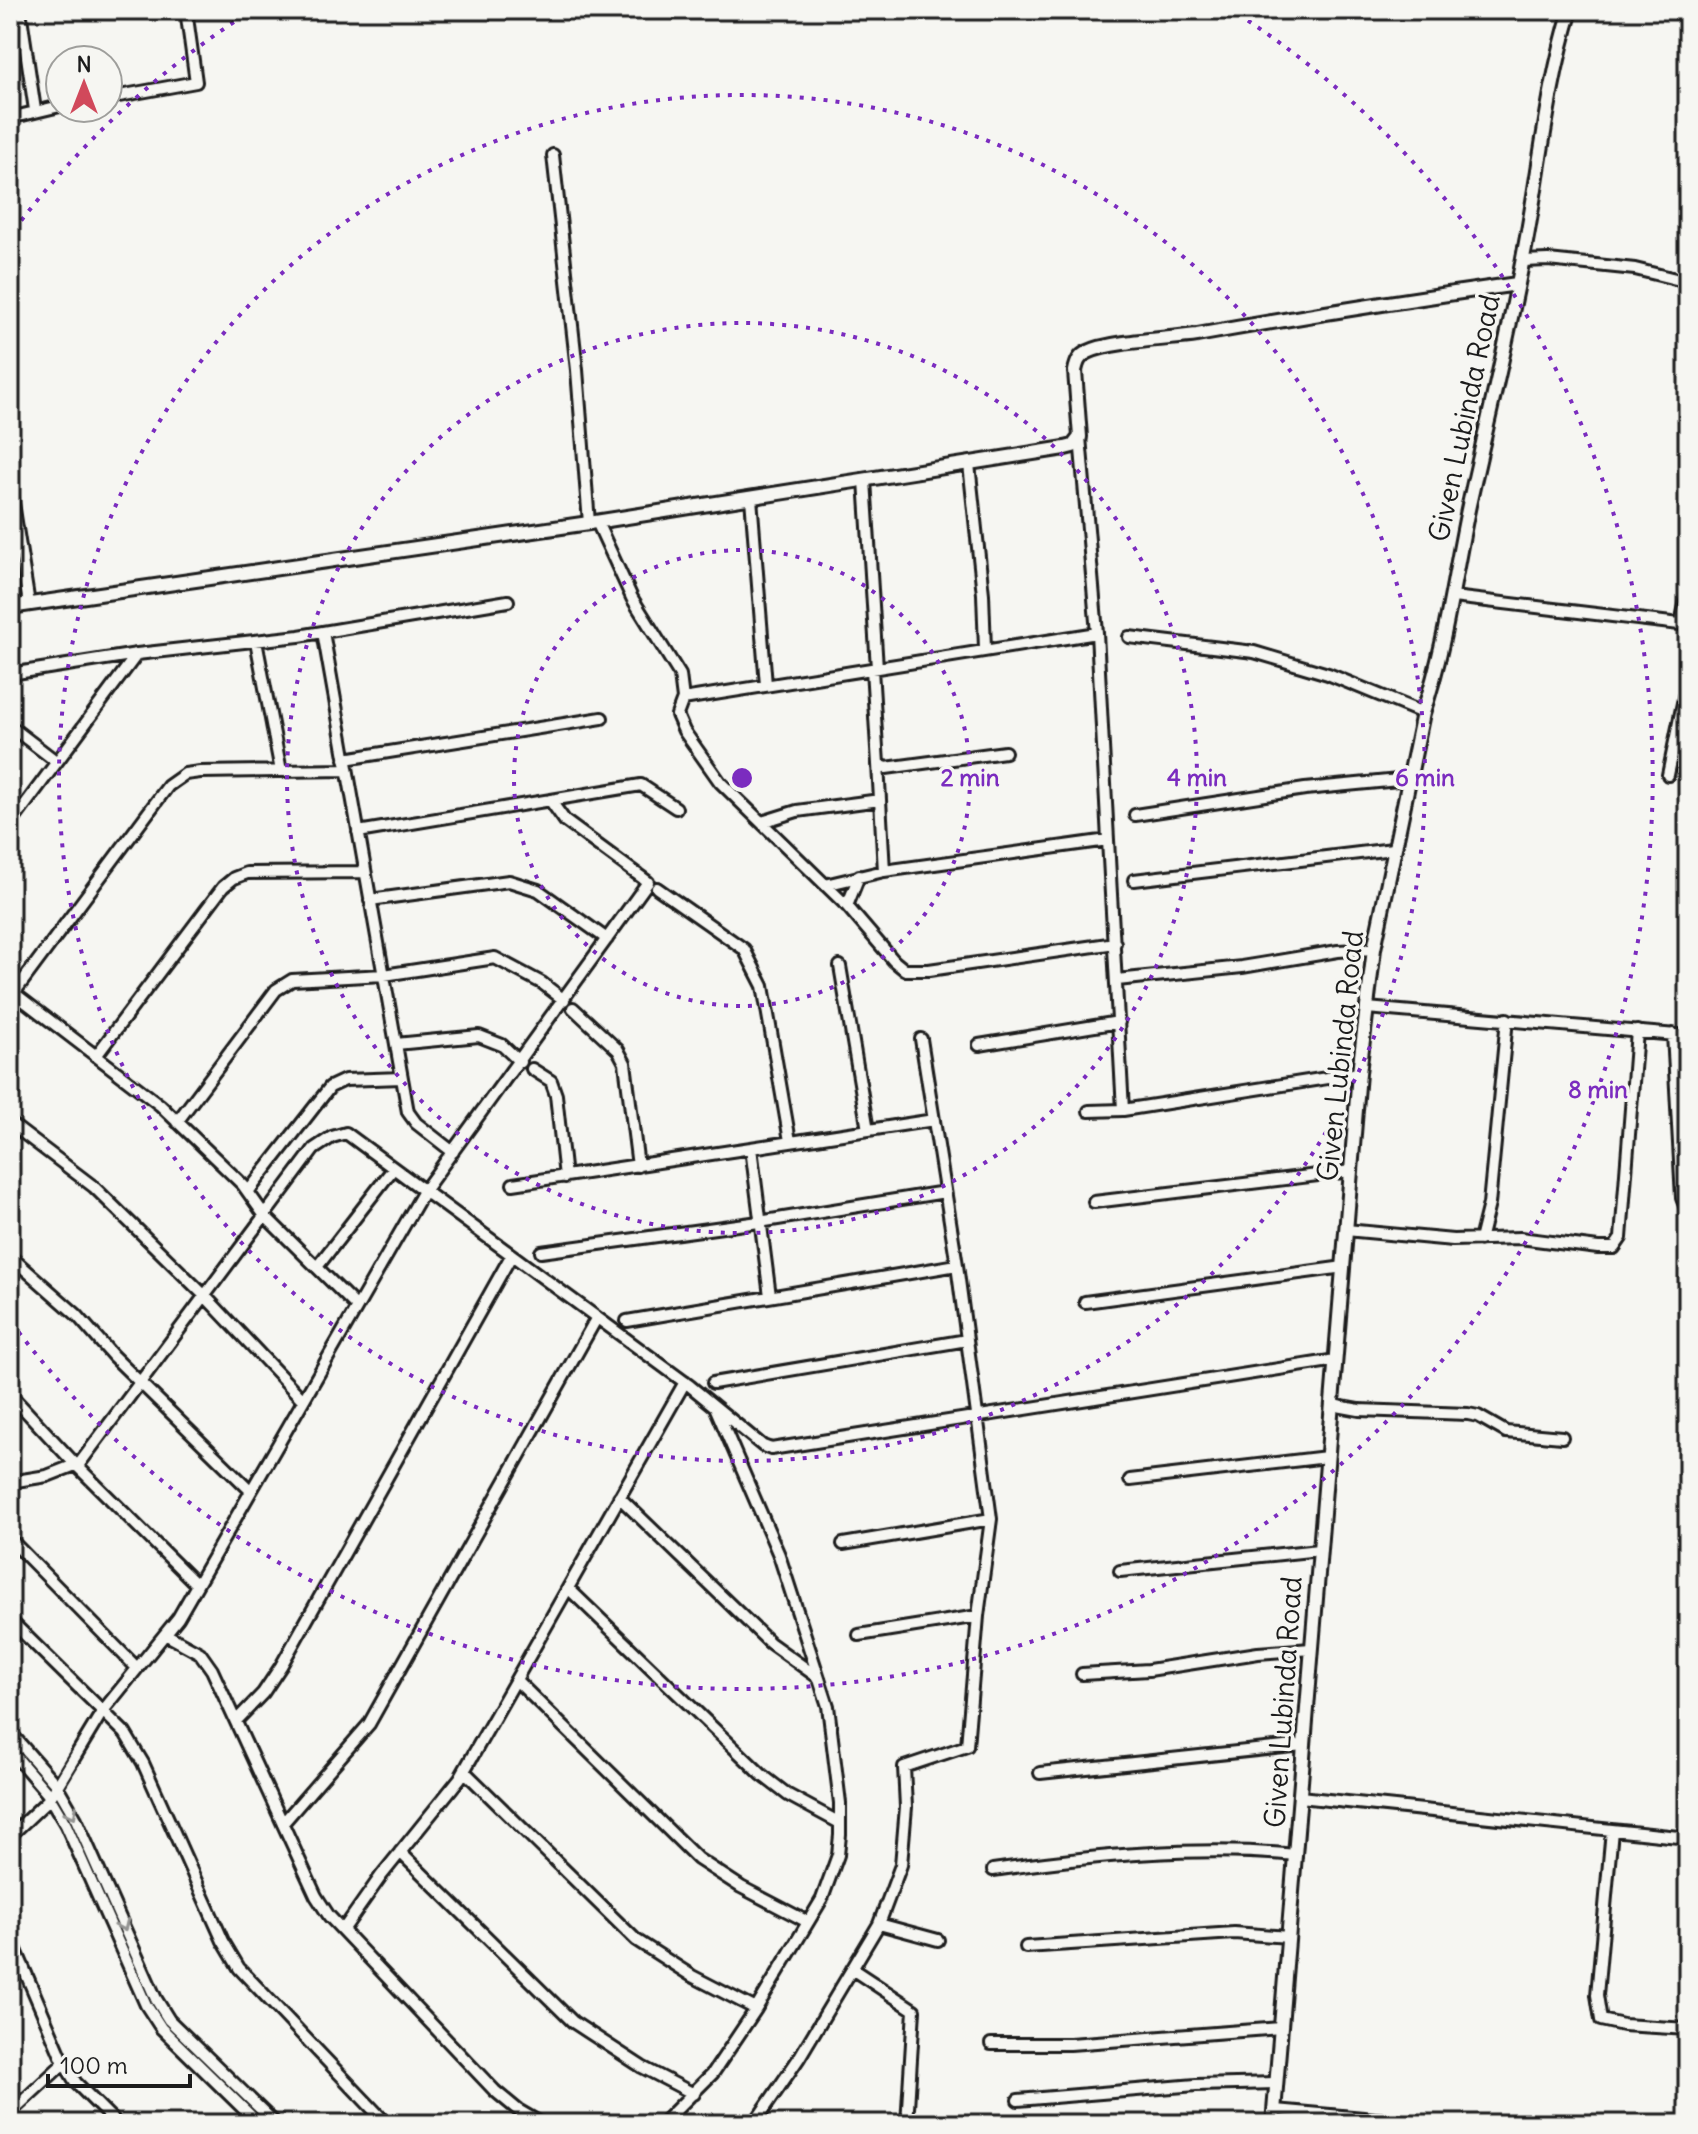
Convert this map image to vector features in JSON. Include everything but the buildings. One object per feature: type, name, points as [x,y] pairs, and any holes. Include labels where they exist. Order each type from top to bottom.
[{"type":"street","points":[[20,10],[35,110]]},
{"type":"street","points":[[124,95],[196,82],[186,10]]},
{"type":"street","name":"Given Lubinda Road","points":[[1273,2124],[1359,1073],[1374,949],[1423,713],[1436,676],[1453,597],[1468,509],[1523,261],[1571,10]]},
{"type":"street","points":[[10,118],[44,109]]},
{"type":"street","points":[[553,155],[593,523],[632,598],[680,675],[683,693],[677,715],[684,731],[720,782],[847,906],[905,970],[929,970],[1115,943]]},
{"type":"street","points":[[1523,261],[1548,260],[1635,269],[1644,274],[1688,282]]},
{"type":"street","points":[[1123,1110],[1097,633],[1078,445],[1075,371],[1078,360],[1084,353],[1320,312],[1517,284]]},
{"type":"street","points":[[10,607],[593,523],[1078,445]]},
{"type":"street","points":[[969,464],[983,594],[985,649]]},
{"type":"street","points":[[865,480],[884,871]]},
{"type":"street","points":[[10,484],[29,604]]},
{"type":"street","points":[[751,498],[766,685]]},
{"type":"street","points":[[1453,597],[1685,624],[1688,592]]},
{"type":"street","points":[[10,674],[137,654],[323,632],[508,601]]},
{"type":"street","points":[[323,632],[408,1112],[416,1123],[453,1152]]},
{"type":"street","points":[[683,693],[695,697],[1097,633]]},
{"type":"street","points":[[1129,637],[1254,652],[1328,674],[1423,713]]},
{"type":"street","points":[[256,641],[281,771]]},
{"type":"street","points":[[10,825],[137,654]]},
{"type":"street","points":[[1668,775],[1688,679]]},
{"type":"street","points":[[357,1307],[160,1105],[12,992],[168,786],[185,774],[346,765],[602,718]]},
{"type":"street","points":[[10,726],[57,762]]},
{"type":"street","points":[[878,764],[886,768],[1005,752]]},
{"type":"street","points":[[1135,815],[1305,789],[1409,779]]},
{"type":"street","points":[[358,832],[641,785],[676,808]]},
{"type":"street","points":[[10,1836],[50,1798],[102,1712],[178,1618],[424,1191],[648,882],[565,821],[550,800]]},
{"type":"street","points":[[762,822],[797,811],[880,800]]},
{"type":"street","points":[[825,885],[884,871],[1108,840]]},
{"type":"street","points":[[1134,880],[1393,849]]},
{"type":"street","points":[[96,1056],[215,898],[234,878],[255,873],[365,872]]},
{"type":"street","points":[[847,906],[859,876]]},
{"type":"street","points":[[370,900],[509,881],[538,890],[607,939]]},
{"type":"street","points":[[657,888],[744,949],[756,970],[763,986],[790,1141]]},
{"type":"street","points":[[1117,980],[1374,949]]},
{"type":"street","points":[[177,1122],[276,990],[292,980],[384,975],[495,958],[542,983],[564,1000]]},
{"type":"street","points":[[840,966],[868,1130]]},
{"type":"street","points":[[573,1008],[618,1050],[625,1063],[638,1166]]},
{"type":"street","points":[[1367,1008],[1688,1036]]},
{"type":"street","points":[[1480,1240],[1489,1204],[1507,1019]]},
{"type":"street","points":[[979,1045],[1119,1022]]},
{"type":"street","points":[[1346,1230],[1453,1240],[1520,1238],[1608,1249],[1618,1244],[1624,1213],[1637,1031]]},
{"type":"street","points":[[1673,1034],[1682,1198],[1688,1213]]},
{"type":"street","points":[[396,1044],[479,1036],[502,1045],[520,1062]]},
{"type":"street","points":[[754,2124],[799,2058],[879,1924],[901,1865],[906,1807],[904,1767],[967,1746],[978,1616],[991,1519],[957,1265],[921,1039]]},
{"type":"street","points":[[532,1069],[551,1081],[556,1095],[565,1177]]},
{"type":"street","points":[[1089,1111],[1123,1110],[1359,1073]]},
{"type":"street","points":[[248,1192],[330,1087],[345,1080],[402,1078]]},
{"type":"street","points":[[513,1184],[934,1120]]},
{"type":"street","points":[[10,1123],[94,1187],[205,1296],[303,1400]]},
{"type":"street","points":[[10,1482],[47,1476],[80,1463],[314,1149],[332,1137],[346,1133],[685,1382],[763,1446],[771,1449],[1336,1360]]},
{"type":"street","points":[[751,1148],[770,1296]]},
{"type":"street","points":[[317,1267],[393,1169]]},
{"type":"street","points":[[1094,1202],[1351,1171]]},
{"type":"street","points":[[541,1252],[945,1192]]},
{"type":"street","points":[[10,1256],[77,1315],[140,1383],[251,1491]]},
{"type":"street","points":[[236,1721],[263,1693],[281,1666],[511,1256]]},
{"type":"street","points":[[627,1321],[957,1265]]},
{"type":"street","points":[[1085,1302],[1344,1267]]},
{"type":"street","points":[[283,1823],[369,1724],[596,1319]]},
{"type":"street","points":[[713,1383],[967,1340]]},
{"type":"street","points":[[343,1930],[464,1771],[685,1382]]},
{"type":"street","points":[[10,1394],[76,1465],[197,1585]]},
{"type":"street","points":[[1332,1405],[1359,1410],[1468,1414],[1478,1416],[1506,1432],[1562,1437]]},
{"type":"street","points":[[662,2124],[713,2073],[756,2009],[822,1899],[838,1855],[840,1803],[828,1706],[779,1555],[716,1407]]},
{"type":"street","points":[[1130,1480],[1327,1457]]},
{"type":"street","points":[[619,1497],[770,1643],[819,1678]]},
{"type":"street","points":[[843,1544],[991,1519]]},
{"type":"street","points":[[10,1539],[137,1668]]},
{"type":"street","points":[[1120,1571],[1319,1550]]},
{"type":"street","points":[[568,1588],[762,1775],[788,1795],[840,1823]]},
{"type":"street","points":[[859,1635],[978,1616]]},
{"type":"street","points":[[10,1620],[125,1733],[143,1763],[223,1941],[239,1968],[387,2124]]},
{"type":"street","points":[[165,1634],[200,1653],[212,1670],[316,1896],[329,1916],[495,2091],[542,2124]]},
{"type":"street","points":[[1082,1674],[1149,1670],[1258,1653],[1311,1649]]},
{"type":"street","points":[[516,1680],[698,1859],[741,1887],[808,1922]]},
{"type":"street","points":[[10,1732],[57,1786],[76,1819],[156,1999],[169,2020],[276,2124]]},
{"type":"street","points":[[1040,1773],[1303,1745]]},
{"type":"street","points":[[10,1750],[50,1798],[66,1825],[153,2017],[259,2124]]},
{"type":"street","points":[[464,1771],[636,1940],[692,1976],[756,2009]]},
{"type":"street","points":[[1300,1797],[1688,1838]]},
{"type":"street","points":[[1612,1830],[1597,1995],[1601,2020],[1623,2025],[1688,2029]]},
{"type":"street","points":[[993,1870],[1184,1852],[1225,1850],[1296,1855]]},
{"type":"street","points":[[400,1852],[573,2022],[642,2067],[694,2094]]},
{"type":"street","points":[[879,1924],[938,1940]]},
{"type":"street","points":[[1026,1947],[1234,1933],[1289,1937]]},
{"type":"street","points":[[10,1936],[64,2063],[76,2083],[117,2124]]},
{"type":"street","points":[[10,1978],[23,1966]]},
{"type":"street","points":[[852,1969],[914,2010],[907,2124]]},
{"type":"street","points":[[991,2044],[1070,2044],[1281,2028]]},
{"type":"street","points":[[10,2113],[64,2063]]},
{"type":"street","points":[[1018,2100],[1196,2085],[1276,2083]]},
{"type":"street","points":[[1275,2110],[1430,2124]]}]
